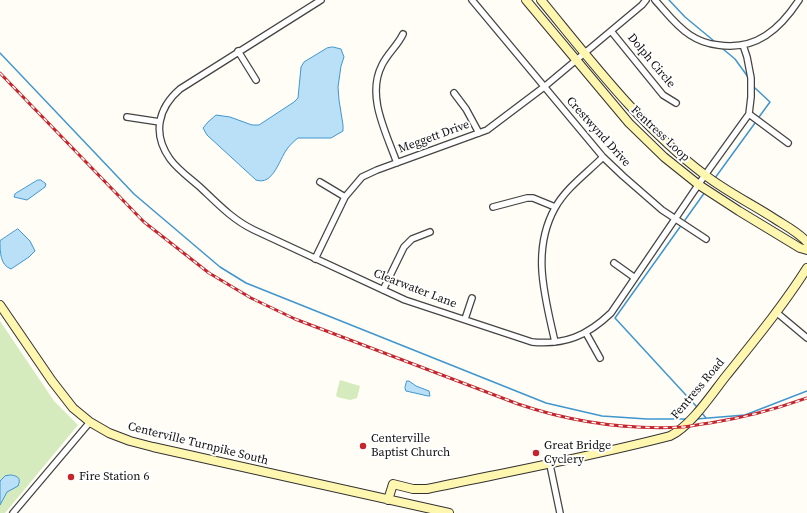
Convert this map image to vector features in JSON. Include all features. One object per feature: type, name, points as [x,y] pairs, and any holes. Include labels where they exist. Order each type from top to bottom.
[{"type":"street","name":"Clearwater Lane","points":[[321,0],[238,51],[180,88],[172,95],[162,112],[160,122],[161,142],[171,160],[235,220],[249,228],[406,300],[532,342],[543,343],[568,340],[586,333],[611,313],[705,175],[749,114]]},
{"type":"street","points":[[472,0],[544,87]]},
{"type":"street","name":"Fentress Loop","points":[[526,0],[629,123],[664,157],[699,185],[800,248],[807,250]]},
{"type":"street","name":"Fentress Loop","points":[[541,0],[629,105],[650,127],[705,175],[731,193],[802,236],[807,242]]},
{"type":"street","name":"Meggett Drive","points":[[315,259],[345,197],[362,177],[487,130],[544,87],[642,5],[646,0]]},
{"type":"street","points":[[655,0],[672,20],[690,35],[707,43],[723,46],[743,45],[763,38],[776,29],[799,0]]},
{"type":"street","name":"Dolph Circle","points":[[611,31],[663,95],[676,103]]},
{"type":"street","points":[[397,163],[380,113],[376,94],[378,74],[382,65],[403,34]]},
{"type":"street","points":[[743,45],[751,78],[749,114],[788,143]]},
{"type":"street","points":[[238,51],[256,80]]},
{"type":"street","name":"Crestwynd Drive","points":[[544,87],[603,157],[642,194],[706,239]]},
{"type":"street","points":[[454,93],[466,109],[479,133]]},
{"type":"street","points":[[127,117],[160,122]]},
{"type":"street","points":[[555,342],[542,281],[542,243],[544,233],[555,207],[565,194],[603,157]]},
{"type":"street","points":[[320,182],[345,197]]},
{"type":"street","points":[[494,207],[526,198],[533,198],[555,207]]},
{"type":"street","points":[[383,290],[404,247],[412,239],[430,232]]},
{"type":"street","points":[[614,263],[635,278]]},
{"type":"street","name":"Fentress Road","points":[[388,500],[392,484],[413,489],[422,489],[550,465],[670,436],[679,431],[693,417],[776,312],[807,268]]},
{"type":"street","points":[[465,319],[472,298]]},
{"type":"street","name":"Centerville Turnpike South","points":[[0,305],[62,396],[73,408],[90,422],[114,435],[146,445],[449,513]]},
{"type":"street","points":[[776,312],[807,338]]},
{"type":"street","points":[[586,333],[600,358]]},
{"type":"street","points":[[13,513],[90,422]]},
{"type":"street","points":[[550,465],[560,513]]},
{"type":"green space","points":[[0,321],[54,401],[78,425],[5,513],[0,513]]},
{"type":"green space","points":[[340,380],[360,386],[357,398],[350,400],[337,397],[336,395]]},
{"type":"water","points":[[333,47],[341,49],[344,57],[338,87],[343,131],[331,138],[298,138],[287,149],[271,176],[262,181],[256,180],[207,135],[203,128],[216,115],[230,117],[252,125],[259,125],[294,102],[298,98],[301,67],[304,62],[327,48]]},
{"type":"water","points":[[38,180],[41,180],[46,184],[45,187],[27,200],[14,197],[15,194]]},
{"type":"water","points":[[18,229],[30,241],[35,251],[11,269],[7,267],[3,261],[0,241]]},
{"type":"water","points":[[407,381],[429,391],[430,396],[406,391],[405,388]]},
{"type":"water","points":[[11,475],[19,478],[18,486],[7,492],[0,505],[0,481],[5,476]]},
{"type":"waterway","points":[[669,0],[685,17],[714,41]]},
{"type":"waterway","points":[[723,49],[735,59],[748,77]]},
{"type":"waterway","points":[[0,53],[134,194],[220,267],[246,283],[546,403],[602,416],[647,419],[686,419]]},
{"type":"waterway","points":[[755,88],[770,102],[759,117]]},
{"type":"waterway","points":[[715,178],[755,123]]},
{"type":"waterway","points":[[685,220],[705,192]]},
{"type":"waterway","points":[[680,227],[615,318],[696,406]]},
{"type":"waterway","points":[[696,419],[745,415],[807,391]]},
{"type":"waterway","points":[[701,412],[706,418]]},
{"type":"railway","points":[[0,73],[144,222],[209,273],[251,298],[295,319],[518,404],[558,416],[579,420],[620,426],[662,428],[683,427],[747,416],[807,398]]},
{"type":"place","name":"Centerville Baptist Church","points":[[363,446]]},
{"type":"place","name":"Great Bridge Cyclery","points":[[536,453]]},
{"type":"place","name":"Fire Station 6","points":[[71,477]]}]
